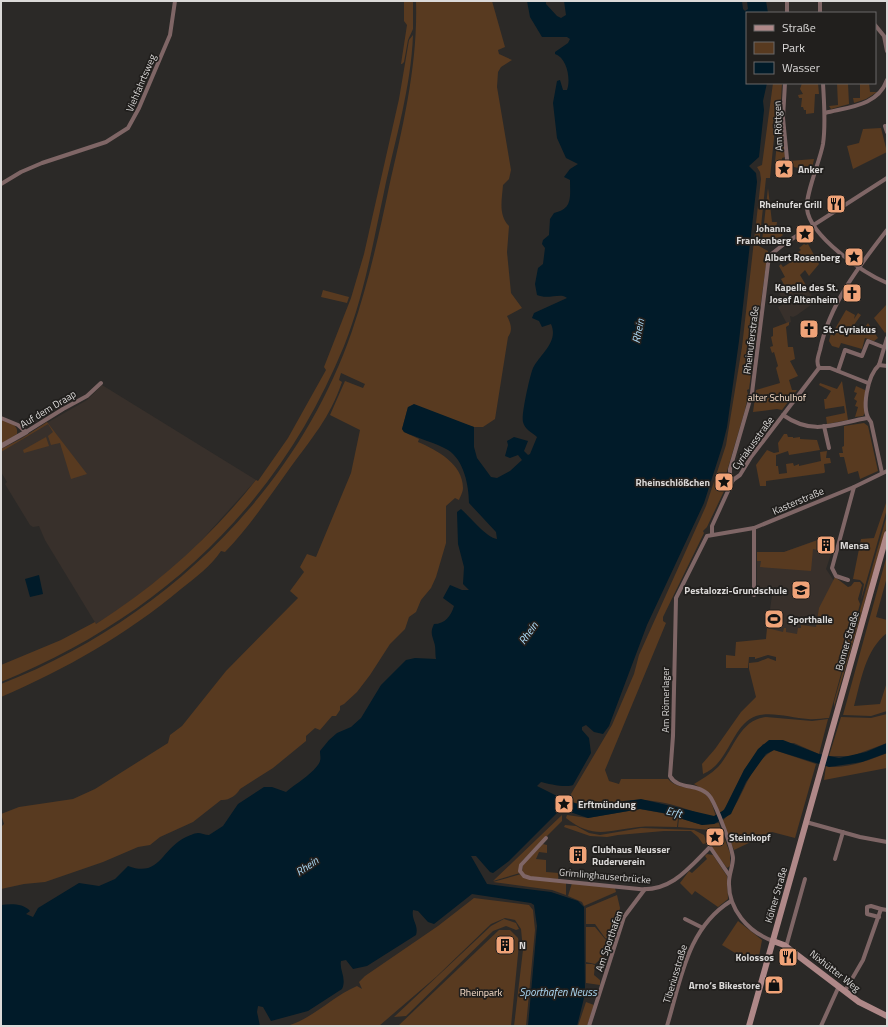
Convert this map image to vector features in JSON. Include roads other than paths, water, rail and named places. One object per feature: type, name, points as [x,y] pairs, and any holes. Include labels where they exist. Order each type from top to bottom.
[{"type":"main road","name":"Bonner Straße","points":[[821,768],[887,534]]},
{"type":"main road","name":"Kölner Straße","points":[[749,1026],[821,768]]},
{"type":"main road","name":"Nixhütter Weg","points":[[773,941],[786,947],[865,1005],[887,1016]]},
{"type":"street","name":"Viehfahrtsweg","points":[[1,184],[21,172],[42,163],[106,142],[128,128],[139,108],[170,35],[175,1]]},
{"type":"street","points":[[787,1],[787,12]]},
{"type":"street","points":[[820,1],[820,12]]},
{"type":"street","points":[[876,25],[884,36],[887,51]]},
{"type":"street","points":[[825,113],[873,100],[883,90],[887,80]]},
{"type":"street","name":"Am Röttgen","points":[[786,84],[783,118],[788,169]]},
{"type":"street","points":[[823,84],[825,113],[823,144],[806,203],[807,213],[813,225],[822,237],[858,267],[887,283]]},
{"type":"street","points":[[885,126],[887,132]]},
{"type":"street","name":"Rheinuferstraße","points":[[734,480],[730,475],[730,469],[752,393],[769,256],[784,244],[887,178]]},
{"type":"street","points":[[868,383],[826,367],[819,368],[817,361],[823,331],[858,267],[887,230]]},
{"type":"street","points":[[882,473],[870,422],[867,418],[865,402],[868,383],[872,380],[875,369],[879,365],[883,347],[887,338]]},
{"type":"street","points":[[838,371],[845,350],[862,356],[868,341],[883,347]]},
{"type":"street","points":[[879,365],[887,366]]},
{"type":"street","name":"Cyriakusstraße","points":[[734,480],[740,475],[819,368]]},
{"type":"street","name":"Auf dem Draap","points":[[1,446],[87,396],[101,383]]},
{"type":"street","points":[[783,415],[797,424],[807,427],[824,426],[867,418]]},
{"type":"street","points":[[1,418],[18,425],[26,432]]},
{"type":"street","points":[[824,426],[829,448]]},
{"type":"street","name":"Kasterstraße","points":[[712,534],[734,533],[754,528],[854,487],[887,471]]},
{"type":"street","points":[[712,534],[712,526],[734,480]]},
{"type":"street","points":[[848,580],[836,576],[832,568],[854,487]]},
{"type":"street","points":[[754,528],[754,594]]},
{"type":"street","name":"Am Römerlager","points":[[669,774],[674,736],[674,626],[676,595],[705,537],[712,534]]},
{"type":"street","name":"Grimlinghauserbrücke","points":[[669,774],[676,783],[699,788],[707,793],[714,805],[733,857],[729,875],[731,901],[738,916],[754,930],[773,941]]},
{"type":"street","points":[[806,822],[887,842]]},
{"type":"street","points":[[835,859],[842,832]]},
{"type":"street","name":"Grimlinghauserbrücke","points":[[546,838],[521,865],[520,871],[524,876],[530,878],[644,889],[661,887],[673,882],[710,847],[729,875]]},
{"type":"street","points":[[786,947],[805,879]]},
{"type":"street","name":"Am Sporthafen","points":[[588,1026],[624,917],[644,889]]},
{"type":"street","name":"Tiberiusstraße","points":[[667,1026],[687,956],[701,927],[713,914],[731,901]]},
{"type":"street","points":[[879,917],[867,914],[867,907],[870,906],[887,910]]},
{"type":"street","points":[[845,991],[863,960],[882,908]]},
{"type":"street","points":[[685,919],[701,927]]},
{"type":"street","points":[[821,1026],[839,986]]},
{"type":"water","points":[[527,1],[546,1],[546,4],[557,16],[561,18],[566,15],[564,1],[742,1],[743,9],[745,11],[748,9],[747,1],[766,1],[768,12],[746,12],[746,84],[767,84],[763,101],[764,110],[759,157],[749,166],[756,173],[757,182],[739,341],[727,427],[722,447],[704,503],[647,625],[609,726],[603,734],[594,732],[586,725],[582,727],[582,730],[589,738],[591,753],[573,785],[562,786],[541,782],[537,786],[567,801],[582,805],[594,806],[641,799],[714,816],[724,810],[744,770],[758,749],[769,740],[783,740],[819,754],[839,758],[866,752],[887,743],[887,753],[862,762],[829,767],[774,750],[766,754],[746,782],[731,814],[714,824],[702,825],[663,813],[640,809],[588,818],[561,809],[509,861],[493,873],[490,872],[476,856],[471,856],[487,884],[551,892],[578,901],[584,907],[585,994],[577,1026],[528,1026],[537,926],[534,905],[531,903],[472,894],[434,924],[428,922],[418,911],[413,910],[413,917],[417,928],[416,935],[367,966],[353,969],[346,960],[341,961],[344,981],[342,989],[308,1011],[271,1021],[263,1007],[258,1006],[257,1012],[260,1026],[1,1026],[1,905],[20,905],[30,911],[26,914],[33,917],[38,908],[79,883],[99,886],[115,879],[128,866],[139,869],[154,865],[171,848],[186,837],[196,833],[209,835],[223,826],[238,804],[264,787],[272,787],[286,792],[315,769],[320,760],[320,751],[329,740],[337,733],[351,727],[361,718],[381,685],[406,660],[415,658],[436,659],[432,629],[434,624],[441,623],[447,619],[454,606],[443,598],[450,585],[462,590],[469,590],[463,584],[464,567],[458,544],[457,512],[461,509],[483,531],[497,539],[496,532],[469,503],[467,481],[462,467],[453,454],[443,447],[404,432],[402,429],[408,407],[414,404],[474,427],[474,447],[477,458],[491,477],[497,478],[510,471],[522,460],[518,455],[510,458],[505,456],[508,445],[507,441],[514,437],[528,441],[524,451],[528,455],[530,454],[537,437],[524,425],[524,404],[533,368],[548,348],[553,336],[551,324],[542,327],[539,321],[532,318],[534,313],[567,298],[564,296],[545,297],[537,295],[535,284],[538,268],[543,264],[545,248],[542,244],[543,240],[549,235],[550,219],[554,213],[565,209],[569,201],[570,180],[564,177],[570,169],[578,164],[566,158],[557,138],[553,103],[557,81],[560,80],[563,90],[567,90],[568,85],[567,69],[565,64],[559,56],[555,54],[555,52],[568,43],[570,39],[567,37],[542,37],[530,17]]},
{"type":"water","points":[[39,575],[43,594],[30,597],[25,579]]},
{"type":"place","name":"Anker","points":[[784,169]]},
{"type":"place","name":"Rheinufer Grill","points":[[836,204]]},
{"type":"place","name":"Johanna Frankenberg","points":[[805,234]]},
{"type":"place","name":"Albert Rosenberg","points":[[854,257]]},
{"type":"place","name":"Kapelle des St. Josef Altenheim","points":[[852,293]]},
{"type":"place","name":"St.-Cyriakus","points":[[809,329]]},
{"type":"place","name":"Rheinschlößchen","points":[[724,482]]},
{"type":"place","name":"Mensa","points":[[826,545]]},
{"type":"place","name":"Pestalozzi-Grundschule","points":[[801,590]]},
{"type":"place","name":"Sporthalle","points":[[774,619]]},
{"type":"place","name":"Erftmündung","points":[[564,804]]},
{"type":"place","name":"Steinkopf","points":[[715,837]]},
{"type":"place","name":"Clubhaus Neusser Ruderverein","points":[[578,855]]},
{"type":"place","name":"N","points":[[505,945]]},
{"type":"place","name":"Kolossos","points":[[788,957]]},
{"type":"place","name":"Arno‘s Bikestore","points":[[774,985]]},
{"type":"water label","name":"Rhein","points":[[638,331]]},
{"type":"water label","name":"Rhein","points":[[528,633]]},
{"type":"water label","name":"Erft","points":[[674,812]]},
{"type":"water label","name":"Rhein","points":[[307,866]]},
{"type":"water label","name":"Sporthafen Neuss","points":[[558,992]]},
{"type":"park label","name":"alter Schulhof","points":[[777,397]]},
{"type":"park label","name":"Rheinpark","points":[[481,992]]}]
